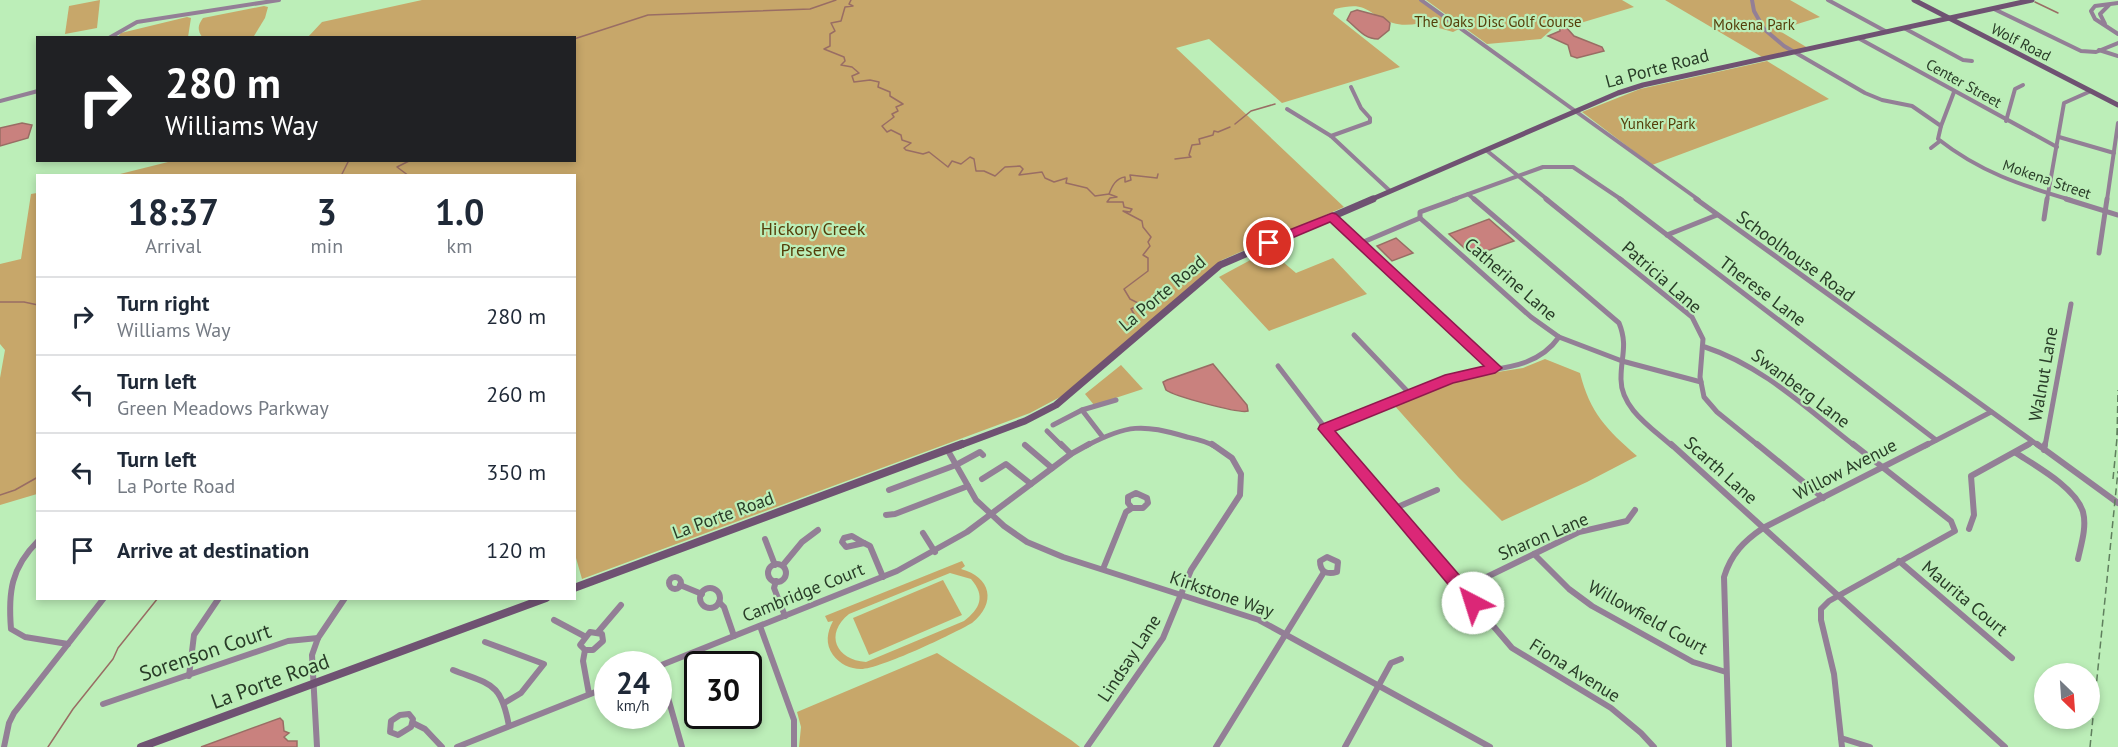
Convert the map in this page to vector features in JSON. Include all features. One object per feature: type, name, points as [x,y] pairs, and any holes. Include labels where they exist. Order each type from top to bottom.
[{"type":"street","points":[[112,36],[137,22],[279,0]]},
{"type":"street","points":[[1421,0],[1575,111]]},
{"type":"street","points":[[1752,0],[1754,11],[1764,28],[1794,52],[1865,93],[1882,100],[1912,106],[1941,126]]},
{"type":"street","points":[[1828,0],[1887,32]]},
{"type":"street","name":"Wolf Road","points":[[1914,0],[2118,105]]},
{"type":"street","name":"La Porte Road","points":[[576,587],[1025,421],[1056,405],[1220,266],[1575,111],[1643,85],[2032,0]]},
{"type":"street","points":[[2118,3],[2095,6],[2091,11],[2095,19],[2118,34]]},
{"type":"street","points":[[2106,25],[2100,14],[2110,4]]},
{"type":"street","points":[[1996,9],[2069,47],[2089,52],[2099,51],[2118,43]]},
{"type":"street","points":[[1904,28],[1964,60],[1972,61]]},
{"type":"street","name":"Center Street","points":[[1860,39],[2057,147]]},
{"type":"street","points":[[2106,48],[2118,55]]},
{"type":"street","points":[[2099,51],[2118,55]]},
{"type":"street","points":[[2006,121],[2015,89],[2023,85]]},
{"type":"street","points":[[1331,136],[1365,125],[1371,120],[1359,104],[1351,87]]},
{"type":"street","points":[[2044,219],[2064,103],[2091,91]]},
{"type":"street","points":[[0,101],[36,92]]},
{"type":"street","points":[[1931,148],[1940,141],[1941,126],[1954,92]]},
{"type":"street","points":[[1287,109],[1331,136],[1390,191]]},
{"type":"street","name":"Schoolhouse Road","points":[[1575,111],[2118,503]]},
{"type":"street","points":[[2099,253],[2118,123]]},
{"type":"street","points":[[2059,137],[2114,153]]},
{"type":"street","name":"Mokena Street","points":[[1940,141],[2005,180],[2118,215]]},
{"type":"street","name":"Patricia Lane","points":[[1486,150],[1684,309],[1700,328],[1705,346]]},
{"type":"street","name":"Therese Lane","points":[[1519,176],[1543,167],[1573,167],[1595,180],[1936,440]]},
{"type":"street","points":[[1360,243],[1468,194],[1519,176]]},
{"type":"street","name":"Scarth Lane","points":[[1468,194],[1615,319],[1624,336],[1619,383],[1630,406],[2005,747]]},
{"type":"street","name":"Catherine Lane","points":[[1420,215],[1531,317],[1559,337],[1622,361],[1701,382]]},
{"type":"street","points":[[1667,235],[1717,215]]},
{"type":"street","points":[[1332,217],[1495,368]]},
{"type":"street","name":"Walnut Lane","points":[[2044,450],[2071,304]]},
{"type":"street","points":[[1354,335],[1410,394]]},
{"type":"street","points":[[1325,429],[1450,378],[1520,365],[1537,359],[1548,352],[1559,337]]},
{"type":"street","points":[[1705,346],[1701,382],[1704,397],[1717,412],[1823,498]]},
{"type":"street","name":"Swanberg Lane","points":[[1705,346],[1732,356],[1759,371],[1951,521],[1955,531]]},
{"type":"street","name":"Fiona Avenue","points":[[1278,366],[1325,429],[1516,652],[1613,710],[1642,732],[1654,747]]},
{"type":"street","points":[[1053,425],[1082,410],[1116,400]]},
{"type":"street","points":[[1082,410],[1102,436]]},
{"type":"street","name":"Willow Avenue","points":[[1729,747],[1724,577],[1726,568],[1740,543],[1763,528],[1990,412]]},
{"type":"street","name":"Lindsay Lane","points":[[1088,747],[1163,638],[1191,570],[1240,495],[1242,477],[1237,464],[1222,450],[1210,443],[1159,429],[1128,428],[1095,440]]},
{"type":"street","points":[[1047,431],[1071,454]]},
{"type":"street","name":"Cambridge Court","points":[[672,660],[884,577],[934,552],[991,514],[1071,454],[1095,440]]},
{"type":"street","points":[[1969,529],[1974,515],[1971,476],[2033,442]]},
{"type":"street","points":[[1024,445],[1052,468]]},
{"type":"street","name":"Kirkstone Way","points":[[947,449],[976,500],[1014,534],[1043,550],[1258,620],[1490,747]]},
{"type":"street","points":[[889,490],[956,465],[980,452],[983,455]]},
{"type":"street","points":[[2016,453],[2057,482],[2075,498],[2083,510],[2084,523],[2078,559]]},
{"type":"street","points":[[982,479],[1006,464],[1031,484]]},
{"type":"street","points":[[886,515],[895,514],[968,486]]},
{"type":"street","points":[[1393,509],[1437,490]]},
{"type":"street","points":[[1102,569],[1126,512],[1132,508]]},
{"type":"street","name":"Sharon Lane","points":[[1462,589],[1579,532],[1627,521],[1635,510]]},
{"type":"street","points":[[776,581],[768,576],[769,569],[779,565],[818,530]]},
{"type":"street","points":[[1842,747],[1834,675],[1820,615],[1824,604],[1955,531]]},
{"type":"street","points":[[923,532],[934,552]]},
{"type":"street","points":[[765,539],[779,565],[787,570],[786,576],[776,581],[774,588],[785,616]]},
{"type":"street","points":[[36,543],[24,556],[16,572],[9,617],[10,629],[25,638],[68,644]]},
{"type":"street","name":"Cambridge Court","points":[[864,543],[870,546],[884,577]]},
{"type":"street","name":"Willowfield Court","points":[[1534,554],[1569,589],[1592,606],[1693,662],[1726,672]]},
{"type":"street","name":"Maurita Court","points":[[1899,561],[2012,658]]},
{"type":"street","points":[[1216,747],[1324,572]]},
{"type":"street","points":[[680,585],[702,594]]},
{"type":"street","name":"Cambridge Court","points":[[709,590],[717,590],[721,595],[719,602],[712,607],[704,606],[699,601],[702,594],[709,590]]},
{"type":"street","points":[[4,747],[9,723],[14,713],[102,600]]},
{"type":"street","points":[[189,676],[194,635],[218,600]]},
{"type":"street","points":[[317,747],[312,655],[318,638],[344,600]]},
{"type":"street","name":"La Porte Road","points":[[141,747],[313,685],[530,601]]},
{"type":"street","name":"Cambridge Court","points":[[719,602],[724,607],[734,636]]},
{"type":"street","points":[[598,632],[621,605]]},
{"type":"street","points":[[554,620],[584,636]]},
{"type":"street","points":[[760,626],[794,720],[794,747]]},
{"type":"street","points":[[590,632],[598,632],[603,637],[601,645],[594,650],[585,650],[580,645],[584,636],[590,632]]},
{"type":"street","name":"Sorenson Court","points":[[103,704],[288,641],[318,638]]},
{"type":"street","points":[[485,642],[544,664],[521,693],[506,702]]},
{"type":"street","points":[[585,650],[583,661],[589,694]]},
{"type":"street","points":[[1345,747],[1391,663],[1401,659]]},
{"type":"street","points":[[453,670],[498,688],[506,702],[510,726]]},
{"type":"street","points":[[457,747],[594,692]]},
{"type":"street","points":[[672,713],[682,747]]},
{"type":"street","points":[[413,723],[426,729],[442,747]]},
{"type":"street","points":[[1841,738],[1870,747]]},
{"type":"street","points":[[1472,747],[1475,739]]},
{"type":"green space","points":[[100,0],[97,28],[65,34],[69,6]]},
{"type":"green space","name":"Hickory Creek Preserve","points":[[422,0],[1419,0],[1459,29],[1453,32],[1439,28],[1432,22],[1398,24],[1384,20],[1362,7],[1335,9],[1333,14],[1400,67],[1282,103],[1209,39],[1176,48],[1344,207],[1222,260],[1062,396],[1030,413],[582,579],[576,558],[576,174],[120,174],[168,162],[576,162],[576,36],[309,36],[322,22]]},
{"type":"green space","name":"The Oaks Disc Golf Course","points":[[1426,0],[1622,0],[1634,7],[1577,24],[1559,23],[1541,39],[1487,44]]},
{"type":"green space","name":"Mokena Park","points":[[1665,0],[1790,0],[1820,17],[1778,30],[1808,48],[1762,57]]},
{"type":"green space","points":[[268,7],[265,18],[254,36],[201,36],[199,27],[203,18]]},
{"type":"green space","points":[[187,17],[191,18],[188,36],[119,36],[121,33]]},
{"type":"green space","name":"Yunker Park","points":[[1767,61],[1829,99],[1652,165],[1582,112],[1640,89]]},
{"type":"green space","points":[[36,193],[36,494],[0,505],[0,378],[5,350],[0,344],[0,264],[21,259],[31,194]]},
{"type":"green space","points":[[1269,250],[1296,273],[1333,258],[1367,294],[1269,331],[1219,277]]},
{"type":"green space","points":[[1545,359],[1580,373],[1589,399],[1601,420],[1637,456],[1502,521],[1459,478],[1394,405],[1466,377],[1523,368]]},
{"type":"green space","points":[[1121,365],[1143,389],[1094,405],[1085,394]]},
{"type":"green space","points":[[962,561],[965,566],[961,569],[979,578],[987,592],[985,607],[972,623],[899,657],[861,669],[846,665],[833,655],[828,638],[833,621],[828,622],[825,616]],"holes":[[[950,573],[971,579],[980,597],[974,612],[964,621],[866,662],[847,656],[837,645],[835,637],[837,630],[849,614]]]},
{"type":"green space","points":[[943,580],[962,615],[869,655],[853,618]]},
{"type":"green space","points":[[937,653],[1080,747],[799,747],[801,727],[797,712]]},
{"type":"shaded area","points":[[1357,10],[1383,17],[1390,23],[1389,30],[1378,39],[1365,35],[1347,20],[1351,12]]},
{"type":"shaded area","points":[[1569,23],[1566,27],[1574,36],[1602,47],[1604,51],[1577,58],[1571,56],[1568,45],[1548,36],[1560,31],[1560,24]]},
{"type":"shaded area","points":[[22,123],[32,125],[28,138],[0,146],[0,128]]},
{"type":"shaded area","points":[[1489,219],[1514,241],[1473,256],[1449,234]]},
{"type":"shaded area","points":[[1396,238],[1413,253],[1392,261],[1377,246]]},
{"type":"shaded area","points":[[1213,364],[1247,405],[1248,411],[1207,404],[1166,390],[1163,382]]},
{"type":"shaded area","points":[[280,718],[283,721],[284,731],[289,733],[284,737],[288,741],[297,741],[297,747],[201,747]]},
{"type":"waterway","points":[[576,38],[648,15],[810,9],[836,0]]},
{"type":"waterway","points":[[851,0],[849,4],[853,6],[845,7],[841,21],[831,23],[835,31],[830,34],[830,46],[824,49],[844,57],[845,61],[841,65],[852,67],[859,73],[852,76],[854,82],[870,80],[879,82],[878,87],[890,92],[890,96],[903,104],[896,107],[898,111],[892,114],[894,117],[882,126],[887,132],[891,130],[901,135],[902,140],[911,143],[904,148],[906,150],[923,154],[929,152],[948,167],[952,161],[961,164],[970,157],[974,159],[976,171],[984,171],[995,176],[1005,167],[1020,166],[1023,169],[1019,175],[1042,172],[1045,178],[1054,182],[1067,178],[1066,183],[1087,188],[1095,196],[1109,194]]},
{"type":"waterway","points":[[2035,2],[2058,13]]},
{"type":"waterway","points":[[1235,124],[1251,111],[1275,104]]},
{"type":"waterway","points":[[1175,159],[1191,157],[1189,155],[1192,145],[1200,144],[1199,139],[1213,135],[1214,131],[1218,132],[1230,127]]},
{"type":"waterway","points":[[342,174],[348,162]]},
{"type":"waterway","points":[[406,174],[397,167],[407,162]]},
{"type":"waterway","points":[[1109,194],[1119,179],[1125,177],[1125,182],[1131,180],[1130,175],[1157,178],[1158,174]]},
{"type":"waterway","points":[[1109,194],[1117,197],[1110,198],[1107,202],[1123,202],[1124,207],[1132,209],[1130,212],[1123,211],[1142,221],[1143,227],[1151,237],[1148,242],[1150,246],[1143,255],[1148,258],[1148,271],[1124,289],[1130,299],[1140,304],[1131,309],[1134,314],[1128,321],[1130,327]]},
{"type":"waterway","points":[[0,302],[36,305]]},
{"type":"waterway","points":[[0,495],[15,490],[36,478]]},
{"type":"waterway","points":[[48,747],[73,709],[156,600]]},
{"type":"railway","points":[[2117,435],[2118,390]]},
{"type":"railway","points":[[2113,479],[2118,428]]},
{"type":"railway","points":[[2090,747],[2118,471]]},
{"type":"route","points":[[1269,243],[1332,217],[1495,368],[1450,378],[1325,429],[1473,603]]}]
